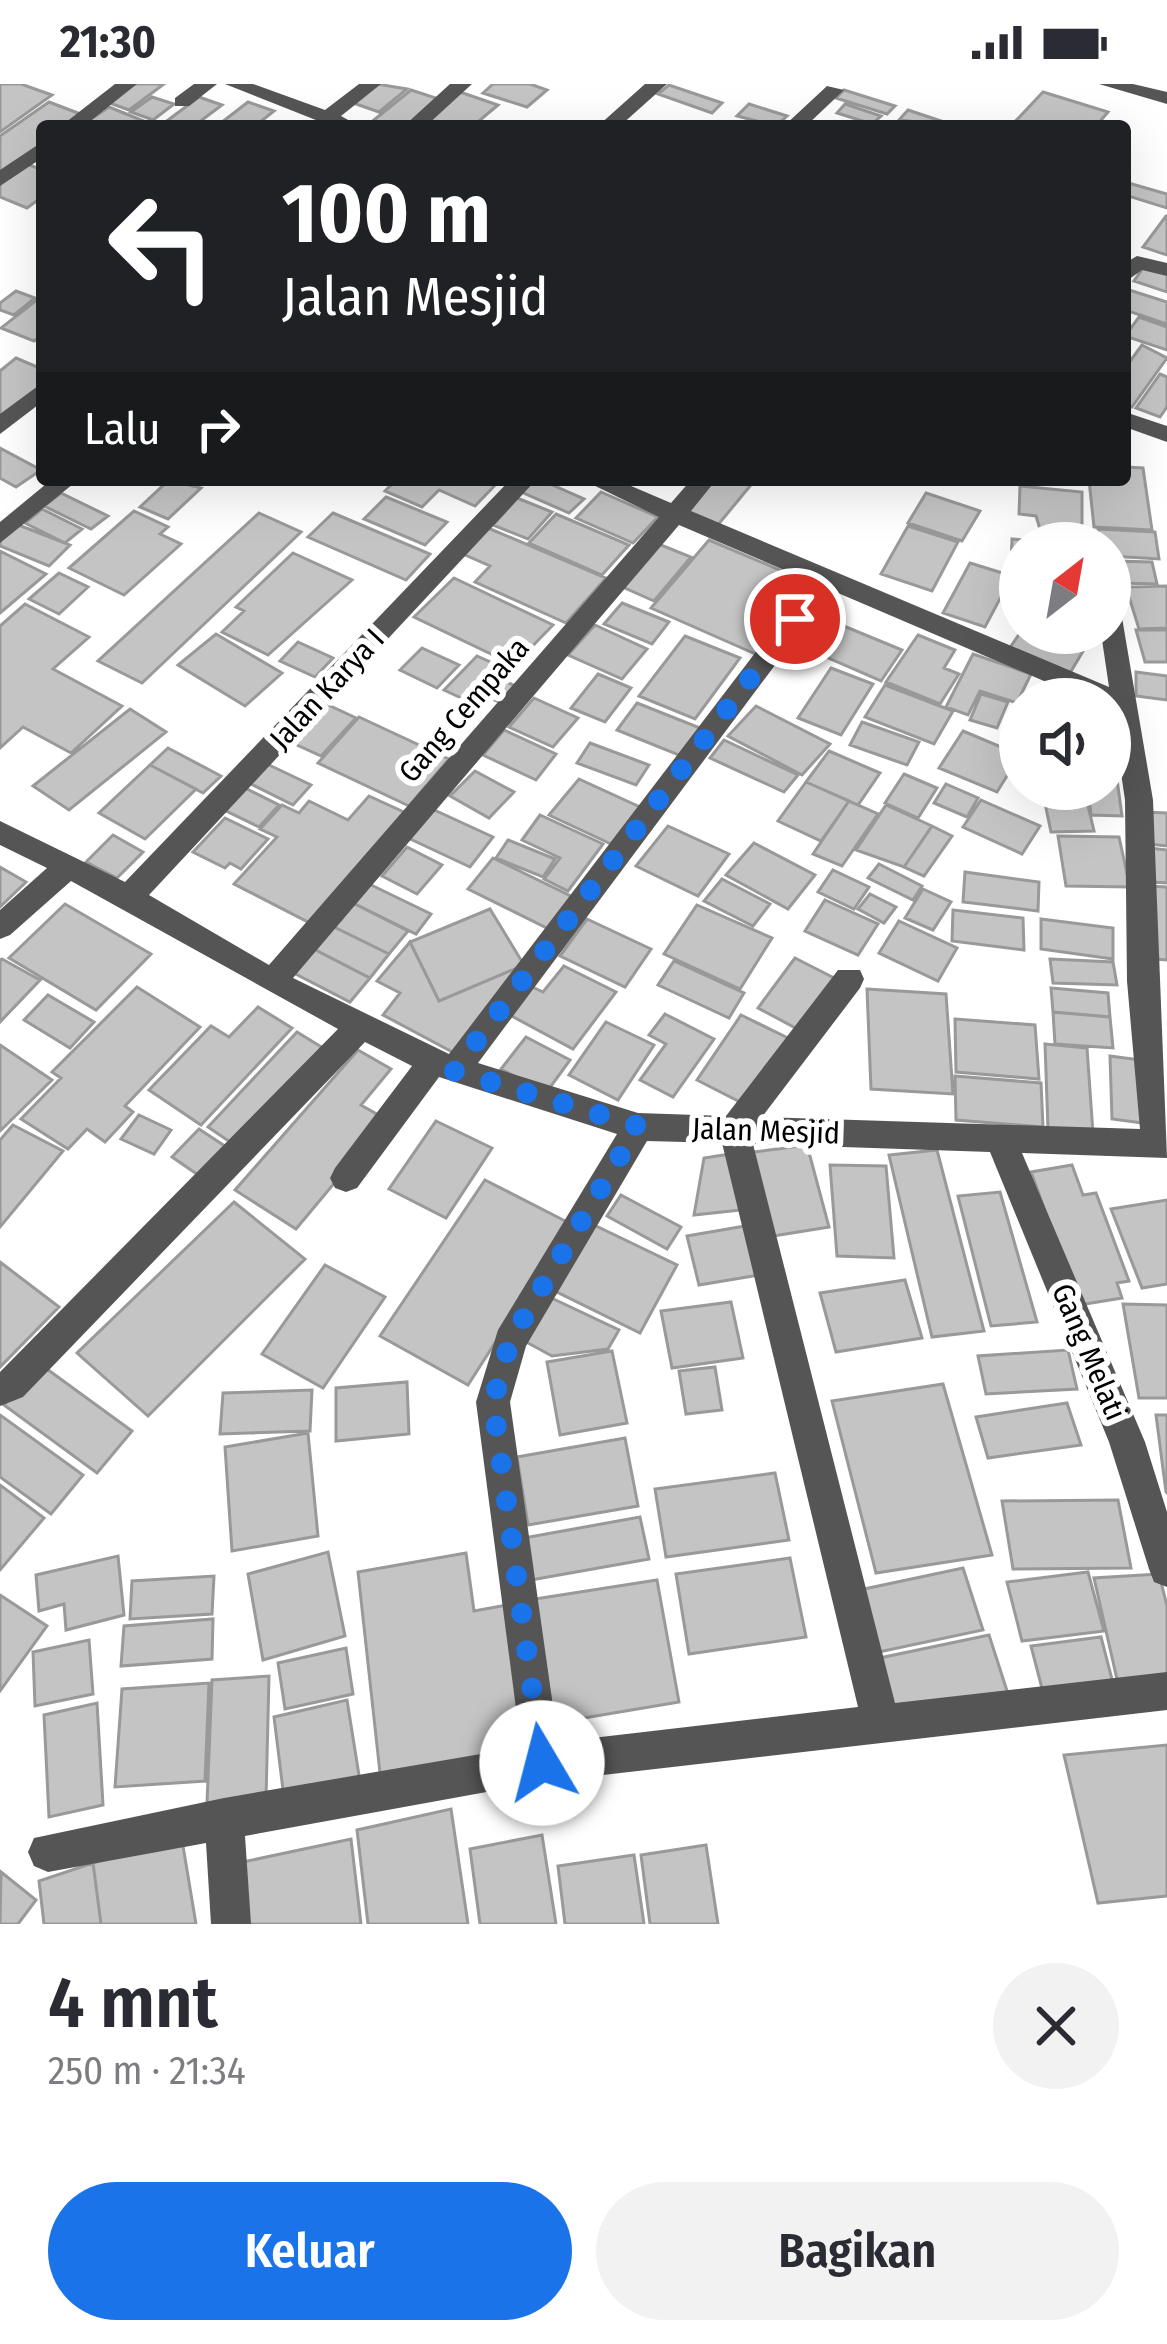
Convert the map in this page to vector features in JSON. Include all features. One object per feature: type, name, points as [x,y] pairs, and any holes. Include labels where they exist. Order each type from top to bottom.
[{"type":"street","points":[[79,120],[127,84]]},
{"type":"street","points":[[182,102],[207,84]]},
{"type":"street","points":[[235,84],[332,120]]},
{"type":"street","points":[[327,118],[371,84]]},
{"type":"street","points":[[421,120],[462,84]]},
{"type":"street","points":[[615,120],[657,84]]},
{"type":"street","points":[[1109,84],[1167,98]]},
{"type":"street","points":[[801,120],[834,90]]},
{"type":"street","points":[[0,180],[36,153]]},
{"type":"street","points":[[1131,269],[1137,262],[1167,270]]},
{"type":"street","points":[[0,427],[36,396]]},
{"type":"street","points":[[1131,420],[1163,426]]},
{"type":"street","points":[[0,535],[59,486]]},
{"type":"street","name":"Jalan Karya I","points":[[129,898],[518,486]]},
{"type":"street","points":[[609,486],[1060,678]]},
{"type":"street","name":"Gang Cempaka","points":[[272,982],[699,486]]},
{"type":"street","points":[[346,1178],[443,1067],[824,581]]},
{"type":"street","points":[[1131,733],[1153,800],[1142,981],[1162,1144]]},
{"type":"street","name":"Jalan Mesjid","points":[[0,832],[129,898],[272,982],[443,1067],[638,1126],[1162,1144]]},
{"type":"street","points":[[0,927],[67,868]]},
{"type":"street","points":[[849,979],[734,1130],[880,1722]]},
{"type":"street","points":[[0,1390],[11,1385],[136,1262],[361,1026]]},
{"type":"street","points":[[542,1763],[493,1402],[510,1341],[638,1126]]},
{"type":"street","name":"Gang Melati","points":[[1000,1138],[1127,1442],[1167,1569]]},
{"type":"street","points":[[48,1852],[542,1763],[1167,1691]]},
{"type":"street","points":[[224,1818],[231,1924]]},
{"type":"building","points":[[0,84],[21,84],[52,95],[0,132]]},
{"type":"building","points":[[133,84],[164,84],[129,110],[107,102]]},
{"type":"building","points":[[377,84],[407,89],[379,112],[353,103]]},
{"type":"building","points":[[493,84],[530,84],[547,90],[527,107],[483,93]]},
{"type":"building","points":[[669,85],[722,103],[712,113],[658,94]]},
{"type":"building","points":[[411,90],[442,100],[418,120],[374,120]]},
{"type":"building","points":[[844,90],[895,106],[887,114],[836,98]]},
{"type":"building","points":[[460,92],[498,105],[480,120],[430,120]]},
{"type":"building","points":[[1043,92],[1108,112],[1101,120],[1017,120]]},
{"type":"building","points":[[152,97],[174,104],[153,120],[131,112]]},
{"type":"building","points":[[199,97],[222,105],[202,120],[168,120]]},
{"type":"building","points":[[49,102],[83,115],[76,120],[36,120],[36,148],[0,174],[0,136]]},
{"type":"building","points":[[248,102],[274,111],[263,120],[225,120]]},
{"type":"building","points":[[749,104],[787,116],[753,120],[737,116]]},
{"type":"building","points":[[845,104],[881,116],[859,120],[837,113]]},
{"type":"building","points":[[109,107],[141,120],[90,120]]},
{"type":"building","points":[[908,110],[938,120],[899,120]]},
{"type":"building","points":[[27,164],[36,168],[36,201],[27,208],[0,197],[0,183]]},
{"type":"building","points":[[1131,184],[1167,194],[1167,208],[1131,197]]},
{"type":"building","points":[[1167,216],[1167,255],[1143,247]]},
{"type":"building","points":[[1145,265],[1167,273],[1167,292],[1134,281]]},
{"type":"building","points":[[16,291],[35,298],[14,315],[0,310],[0,303]]},
{"type":"building","points":[[1131,291],[1167,302],[1167,324],[1131,312]]},
{"type":"building","points":[[36,301],[36,340],[1,328]]},
{"type":"building","points":[[1139,317],[1167,327],[1167,350],[1131,338],[1131,328]]},
{"type":"building","points":[[1142,345],[1167,358],[1132,407],[1131,407],[1131,360]]},
{"type":"building","points":[[16,358],[36,366],[36,392],[0,421],[0,371]]},
{"type":"building","points":[[1160,374],[1167,377],[1167,407],[1160,417],[1136,408]]},
{"type":"building","points":[[0,448],[36,467],[36,473],[16,487],[0,478]]},
{"type":"building","points":[[1131,467],[1143,468],[1152,530],[1131,529],[1131,522],[1093,522],[1090,486],[1131,486]]},
{"type":"building","points":[[163,486],[201,488],[168,519],[140,507]]},
{"type":"building","points":[[390,486],[494,486],[475,506],[439,490],[422,507],[385,491]]},
{"type":"building","points":[[524,486],[555,486],[584,499],[569,513],[519,491]]},
{"type":"building","points":[[704,486],[750,486],[717,526],[681,512]]},
{"type":"building","points":[[1020,486],[1082,492],[1082,522],[1038,522],[1036,516],[1019,514]]},
{"type":"building","points":[[601,492],[658,517],[633,543],[576,518]]},
{"type":"building","points":[[61,493],[108,516],[91,529],[44,506]]},
{"type":"building","points":[[926,493],[980,511],[962,541],[908,523]]},
{"type":"building","points":[[386,497],[447,522],[425,545],[364,519]]},
{"type":"building","points":[[517,498],[552,512],[528,539],[493,525]]},
{"type":"building","points":[[42,509],[82,529],[65,543],[25,523]]},
{"type":"building","points":[[134,511],[168,527],[160,534],[181,544],[124,595],[69,568]]},
{"type":"building","points":[[259,513],[301,532],[142,683],[98,661]]},
{"type":"building","points":[[333,513],[430,554],[406,580],[308,537]]},
{"type":"building","points":[[556,514],[629,545],[602,575],[529,543]]},
{"type":"building","points":[[16,524],[70,545],[49,566],[0,546],[0,539]]},
{"type":"building","points":[[908,526],[958,542],[932,591],[881,574]]},
{"type":"building","points":[[488,528],[606,578],[566,623],[475,582],[490,566],[463,554]]},
{"type":"building","points":[[1131,531],[1155,532],[1159,559],[1131,557]]},
{"type":"building","points":[[709,540],[787,573],[771,592],[801,604],[760,656],[651,608]]},
{"type":"building","points":[[656,543],[691,557],[654,601],[618,585]]},
{"type":"building","points":[[0,551],[46,574],[0,613]]},
{"type":"building","points":[[293,553],[352,580],[268,655],[222,632],[244,611],[236,607]]},
{"type":"building","points":[[1131,561],[1152,562],[1157,584],[1131,583]]},
{"type":"building","points":[[970,563],[999,572],[999,601],[985,627],[943,613]]},
{"type":"building","points":[[59,573],[88,587],[59,614],[29,599]]},
{"type":"building","points":[[454,578],[553,625],[514,665],[414,617]]},
{"type":"building","points":[[1167,586],[1167,628],[1139,629],[1131,587]]},
{"type":"building","points":[[622,603],[669,622],[652,644],[604,624]]},
{"type":"building","points":[[25,604],[89,637],[53,669],[122,706],[71,753],[23,727],[0,748],[0,626]]},
{"type":"building","points":[[834,622],[902,650],[881,681],[812,651]]},
{"type":"building","points":[[595,625],[647,649],[622,679],[568,655]]},
{"type":"building","points":[[1136,630],[1167,630],[1167,662],[1145,662]]},
{"type":"building","points":[[216,634],[282,673],[245,706],[178,665]]},
{"type":"building","points":[[918,635],[955,650],[944,668],[959,674],[940,704],[886,682]]},
{"type":"building","points":[[685,636],[740,658],[695,719],[639,696]]},
{"type":"building","points":[[298,642],[333,658],[315,677],[280,661]]},
{"type":"building","points":[[422,648],[459,665],[437,688],[400,670]]},
{"type":"building","points":[[973,654],[1031,674],[1029,678],[999,678],[999,697],[980,691],[968,715],[946,707]]},
{"type":"building","points":[[1022,654],[1081,654],[1070,673]]},
{"type":"building","points":[[477,656],[515,673],[507,682],[515,686],[501,703],[492,699],[483,708],[444,690]]},
{"type":"building","points":[[831,668],[873,684],[841,735],[798,718]]},
{"type":"building","points":[[1136,672],[1167,676],[1167,700],[1136,696]]},
{"type":"building","points":[[598,674],[631,688],[605,722],[571,708]]},
{"type":"building","points":[[885,685],[953,711],[934,744],[865,717]]},
{"type":"building","points":[[981,694],[999,699],[997,728],[970,720]]},
{"type":"building","points":[[534,698],[578,718],[553,747],[509,727]]},
{"type":"building","points":[[322,702],[356,718],[321,756],[286,740]]},
{"type":"building","points":[[637,703],[705,730],[686,758],[617,730]]},
{"type":"building","points":[[756,706],[830,744],[802,775],[728,736]]},
{"type":"building","points":[[130,709],[166,732],[69,810],[33,786]]},
{"type":"building","points":[[359,717],[449,759],[409,806],[318,763]]},
{"type":"building","points":[[862,722],[919,742],[907,765],[850,745]]},
{"type":"building","points":[[504,730],[556,754],[536,780],[483,755]]},
{"type":"building","points":[[963,731],[999,746],[997,792],[939,768]]},
{"type":"building","points":[[724,740],[798,775],[784,792],[710,758]]},
{"type":"building","points":[[590,743],[649,765],[636,785],[577,763]]},
{"type":"building","points":[[168,748],[221,776],[203,793],[150,765]]},
{"type":"building","points":[[829,751],[880,773],[858,805],[806,782]]},
{"type":"building","points":[[267,764],[311,785],[293,805],[249,783]]},
{"type":"building","points":[[150,765],[196,789],[145,839],[99,813]]},
{"type":"building","points":[[475,771],[514,792],[489,818],[450,796]]},
{"type":"building","points":[[904,774],[937,788],[918,818],[885,803]]},
{"type":"building","points":[[579,779],[640,807],[611,844],[549,815]]},
{"type":"building","points":[[806,782],[849,801],[821,841],[778,821]]},
{"type":"building","points":[[946,784],[978,798],[967,817],[934,803]]},
{"type":"building","points":[[241,786],[279,805],[259,827],[220,808]]},
{"type":"building","points":[[369,796],[406,813],[312,924],[234,884],[277,837],[260,829],[282,805],[299,813],[309,801],[348,820]]},
{"type":"building","points":[[981,800],[1040,826],[1022,854],[963,827]]},
{"type":"building","points":[[849,801],[878,814],[842,866],[813,854]]},
{"type":"building","points":[[886,805],[932,826],[904,867],[856,850]]},
{"type":"building","points":[[430,808],[493,837],[470,867],[406,837]]},
{"type":"building","points":[[1046,810],[1089,810],[1094,831],[1051,832]]},
{"type":"building","points":[[1090,810],[1121,810],[1122,816],[1091,815]]},
{"type":"building","points":[[1144,812],[1167,813],[1167,846],[1148,844]]},
{"type":"building","points":[[540,815],[603,844],[568,891],[544,879],[560,858],[522,840]]},
{"type":"building","points":[[225,818],[268,839],[241,869],[230,863],[225,868],[193,852]]},
{"type":"building","points":[[668,826],[729,854],[698,896],[636,866]]},
{"type":"building","points":[[932,826],[952,836],[924,876],[904,867]]},
{"type":"building","points":[[113,835],[143,852],[117,878],[86,862]]},
{"type":"building","points":[[1058,836],[1119,837],[1130,887],[1066,886]]},
{"type":"building","points":[[508,840],[555,859],[543,877],[496,858]]},
{"type":"building","points":[[754,843],[815,875],[788,909],[726,875]]},
{"type":"building","points":[[407,847],[442,865],[417,894],[382,876]]},
{"type":"building","points":[[1149,848],[1167,850],[1167,883],[1152,882]]},
{"type":"building","points":[[493,858],[579,900],[555,932],[468,889]]},
{"type":"building","points":[[879,864],[922,886],[913,900],[868,878]]},
{"type":"building","points":[[0,867],[26,882],[0,907]]},
{"type":"building","points":[[833,870],[869,887],[854,909],[818,892]]},
{"type":"building","points":[[965,872],[1039,882],[1038,911],[963,902]]},
{"type":"building","points":[[722,879],[770,904],[753,926],[704,901]]},
{"type":"building","points":[[363,881],[431,914],[416,934],[347,900]]},
{"type":"building","points":[[1147,886],[1167,887],[1167,960],[1155,959]]},
{"type":"building","points":[[923,889],[951,902],[933,930],[905,918]]},
{"type":"building","points":[[870,894],[896,907],[884,923],[858,909]]},
{"type":"building","points":[[347,900],[408,931],[389,954],[328,924]]},
{"type":"building","points":[[825,900],[878,924],[858,955],[805,931]]},
{"type":"building","points":[[65,904],[151,954],[96,1010],[9,958]]},
{"type":"building","points":[[697,905],[772,938],[740,989],[664,954]]},
{"type":"building","points":[[490,909],[524,965],[439,1001],[410,942]]},
{"type":"building","points":[[953,910],[1023,918],[1024,950],[952,941]]},
{"type":"building","points":[[587,919],[651,949],[625,987],[560,956]]},
{"type":"building","points":[[1041,919],[1113,928],[1113,959],[1041,949]]},
{"type":"building","points":[[899,921],[957,948],[938,981],[879,953]]},
{"type":"building","points":[[328,924],[389,954],[370,978],[308,946]]},
{"type":"building","points":[[410,942],[439,1001],[524,965],[460,1056],[383,1015],[400,993],[377,981]]},
{"type":"building","points":[[308,946],[370,978],[350,1002],[288,970]]},
{"type":"building","points":[[795,958],[842,982],[805,1033],[758,1008]]},
{"type":"building","points":[[1050,959],[1113,962],[1117,985],[1053,983]]},
{"type":"building","points":[[0,960],[40,980],[0,1022]]},
{"type":"building","points":[[674,961],[744,993],[729,1018],[658,985]]},
{"type":"building","points":[[564,966],[616,992],[573,1049],[506,1013],[528,985],[543,992]]},
{"type":"building","points":[[137,987],[200,1027],[125,1106],[133,1112],[105,1142],[87,1129],[68,1149],[21,1119],[61,1078],[52,1072]]},
{"type":"building","points":[[1051,988],[1108,993],[1110,1017],[1053,1012]]},
{"type":"building","points":[[867,989],[946,994],[953,1094],[871,1089]]},
{"type":"building","points":[[48,995],[94,1022],[70,1048],[24,1020]]},
{"type":"building","points":[[258,1007],[292,1028],[201,1125],[149,1090],[211,1026],[229,1037]]},
{"type":"building","points":[[1053,1012],[1110,1017],[1113,1048],[1055,1044]]},
{"type":"building","points":[[665,1014],[714,1039],[673,1097],[640,1080],[666,1044],[649,1035]]},
{"type":"building","points":[[741,1015],[790,1039],[746,1105],[697,1080]]},
{"type":"building","points":[[955,1019],[1035,1025],[1039,1079],[956,1072]]},
{"type":"building","points":[[606,1022],[654,1045],[618,1100],[569,1075]]},
{"type":"building","points":[[297,1032],[328,1051],[239,1148],[208,1127]]},
{"type":"building","points":[[526,1037],[570,1060],[546,1093],[501,1069]]},
{"type":"building","points":[[1045,1044],[1087,1048],[1093,1133],[1048,1129]]},
{"type":"building","points":[[0,1045],[52,1080],[0,1131]]},
{"type":"building","points":[[358,1050],[391,1069],[361,1105],[387,1120],[296,1229],[235,1190]]},
{"type":"building","points":[[1110,1056],[1148,1061],[1150,1124],[1112,1119]]},
{"type":"building","points":[[955,1076],[1041,1083],[1043,1127],[956,1120]]},
{"type":"building","points":[[139,1115],[171,1130],[154,1154],[121,1139]]},
{"type":"building","points":[[436,1121],[492,1148],[446,1218],[389,1189]]},
{"type":"building","points":[[13,1125],[63,1151],[0,1227],[0,1140]]},
{"type":"building","points":[[199,1129],[231,1150],[204,1179],[172,1157]]},
{"type":"building","points":[[807,1145],[829,1227],[767,1237],[746,1153]]},
{"type":"building","points":[[937,1150],[984,1331],[932,1337],[889,1155]]},
{"type":"building","points":[[730,1154],[741,1210],[694,1215],[704,1158]]},
{"type":"building","points":[[830,1165],[886,1166],[894,1258],[837,1256]]},
{"type":"building","points":[[1072,1165],[1083,1195],[1096,1193],[1129,1281],[1117,1283],[1122,1298],[1079,1305],[1031,1172]]},
{"type":"building","points":[[485,1180],[571,1224],[468,1385],[380,1336]]},
{"type":"building","points":[[1000,1192],[1037,1322],[991,1326],[958,1196]]},
{"type":"building","points":[[621,1195],[681,1227],[667,1249],[607,1216]]},
{"type":"building","points":[[1167,1200],[1167,1284],[1142,1288],[1111,1209]]},
{"type":"building","points":[[234,1202],[305,1259],[148,1416],[77,1353]]},
{"type":"building","points":[[594,1225],[677,1265],[640,1333],[555,1291]]},
{"type":"building","points":[[745,1226],[759,1275],[699,1285],[687,1236]]},
{"type":"building","points":[[0,1262],[59,1307],[0,1367]]},
{"type":"building","points":[[325,1265],[385,1297],[323,1388],[262,1354]]},
{"type":"building","points":[[905,1280],[922,1338],[836,1352],[820,1293]]},
{"type":"building","points":[[543,1294],[619,1330],[608,1349],[552,1356],[517,1337]]},
{"type":"building","points":[[731,1302],[743,1358],[672,1368],[661,1311]]},
{"type":"building","points":[[1123,1304],[1167,1305],[1167,1398],[1139,1398]]},
{"type":"building","points":[[1068,1350],[1077,1389],[986,1394],[978,1356]]},
{"type":"building","points":[[612,1351],[627,1423],[560,1435],[547,1362]]},
{"type":"building","points":[[40,1364],[132,1431],[97,1473],[4,1405]]},
{"type":"building","points":[[715,1367],[722,1410],[686,1414],[679,1371]]},
{"type":"building","points":[[407,1382],[409,1434],[336,1441],[336,1388]]},
{"type":"building","points":[[943,1384],[992,1555],[876,1573],[832,1401]]},
{"type":"building","points":[[312,1390],[310,1431],[220,1434],[223,1393]]},
{"type":"building","points":[[1067,1403],[1081,1445],[988,1458],[976,1417]]},
{"type":"building","points":[[0,1415],[83,1475],[51,1514],[0,1477]]},
{"type":"building","points":[[1156,1415],[1167,1415],[1167,1493],[1166,1492]]},
{"type":"building","points":[[308,1433],[318,1536],[232,1551],[225,1447]]},
{"type":"building","points":[[625,1438],[638,1506],[528,1525],[517,1457]]},
{"type":"building","points":[[775,1473],[789,1540],[666,1557],[655,1489]]},
{"type":"building","points":[[0,1485],[44,1518],[0,1570]]},
{"type":"building","points":[[1118,1500],[1131,1568],[1013,1569],[1002,1501]]},
{"type":"building","points":[[640,1517],[649,1559],[531,1580],[524,1538]]},
{"type":"building","points":[[328,1552],[345,1636],[263,1660],[248,1574]]},
{"type":"building","points":[[466,1553],[474,1611],[507,1605],[531,1754],[381,1782],[358,1572]]},
{"type":"building","points":[[118,1556],[124,1615],[66,1630],[64,1604],[39,1611],[36,1575]]},
{"type":"building","points":[[790,1558],[806,1637],[689,1654],[676,1574]]},
{"type":"building","points":[[963,1568],[983,1630],[874,1653],[855,1591]]},
{"type":"building","points":[[1088,1572],[1104,1631],[1022,1641],[1007,1582]]},
{"type":"building","points":[[1159,1574],[1167,1606],[1167,1686],[1119,1688],[1094,1578]]},
{"type":"building","points":[[214,1576],[212,1614],[130,1619],[132,1581]]},
{"type":"building","points":[[657,1580],[679,1702],[554,1723],[535,1599]]},
{"type":"building","points":[[0,1595],[47,1626],[0,1691]]},
{"type":"building","points":[[213,1619],[212,1659],[121,1666],[124,1626]]},
{"type":"building","points":[[989,1635],[1008,1694],[893,1720],[875,1659]]},
{"type":"building","points":[[1101,1637],[1115,1691],[1045,1700],[1031,1646]]},
{"type":"building","points":[[89,1640],[93,1694],[35,1706],[33,1652]]},
{"type":"building","points":[[346,1648],[353,1694],[285,1709],[278,1663]]},
{"type":"building","points":[[269,1676],[266,1799],[207,1803],[212,1680]]},
{"type":"building","points":[[209,1683],[205,1781],[115,1787],[122,1689]]},
{"type":"building","points":[[347,1700],[361,1788],[285,1806],[274,1717]]},
{"type":"building","points":[[97,1703],[103,1805],[49,1817],[44,1715]]},
{"type":"building","points":[[1167,1745],[1167,1896],[1098,1903],[1064,1755]]},
{"type":"building","points":[[451,1809],[468,1924],[368,1924],[357,1830]]},
{"type":"building","points":[[181,1834],[196,1924],[101,1924],[93,1863]]},
{"type":"building","points":[[542,1835],[556,1924],[480,1924],[470,1849]]},
{"type":"building","points":[[351,1839],[361,1924],[248,1924],[243,1862]]},
{"type":"building","points":[[706,1845],[718,1924],[650,1924],[641,1855]]},
{"type":"building","points":[[634,1855],[644,1924],[565,1924],[558,1866]]},
{"type":"building","points":[[93,1863],[101,1924],[44,1924],[39,1881]]},
{"type":"building","points":[[1,1872],[36,1900],[18,1924],[0,1924]]},
{"type":"route","points":[[542,1763],[496,1433],[497,1375],[510,1341],[638,1126],[454,1071],[795,619]]}]
